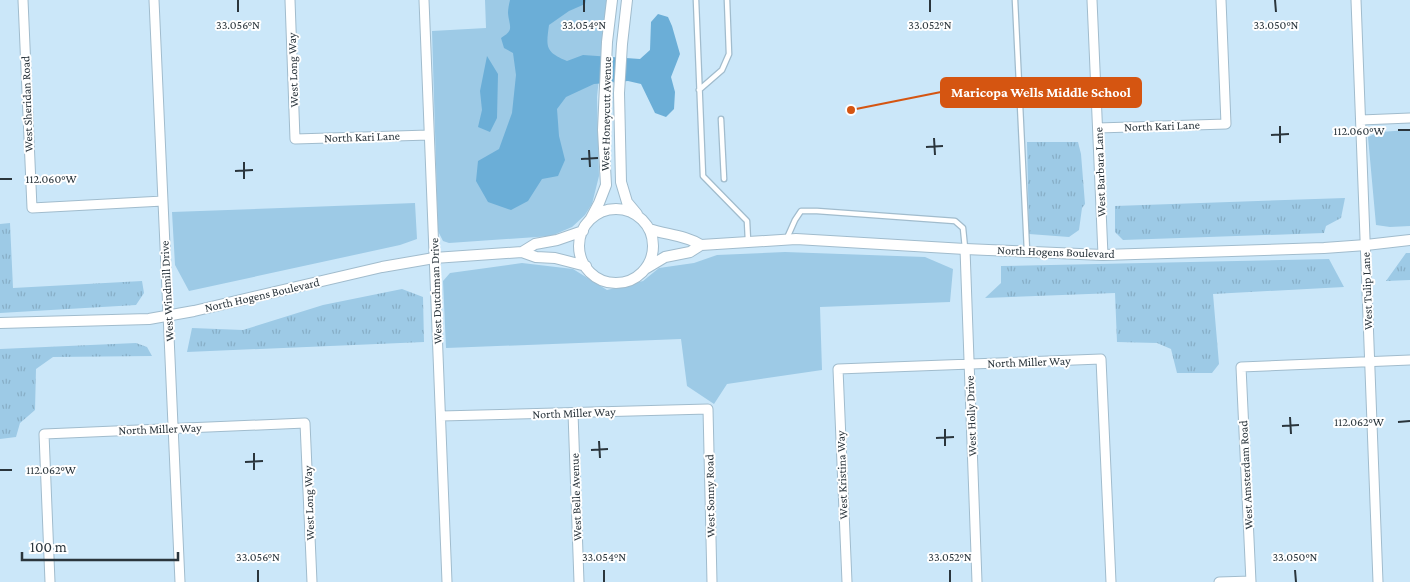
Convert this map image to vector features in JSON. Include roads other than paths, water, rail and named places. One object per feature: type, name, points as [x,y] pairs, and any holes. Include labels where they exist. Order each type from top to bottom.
[{"type":"street","name":"West Sheridan Road","points":[[23,0],[32,208],[163,201]]},
{"type":"street","name":"West Windmill Drive","points":[[154,0],[180,582]]},
{"type":"street","name":"West Long Way","points":[[290,0],[296,139]]},
{"type":"street","name":"West Dutchman Drive","points":[[424,0],[447,582]]},
{"type":"street","name":"West Honeycutt Avenue","points":[[585,227],[599,204],[606,185],[603,130],[612,0]]},
{"type":"street","name":"West Honeycutt Avenue","points":[[627,0],[619,93],[621,182],[627,202],[639,217]]},
{"type":"street","name":"West Barbara Lane","points":[[1092,0],[1103,255]]},
{"type":"street","name":"North Kari Lane","points":[[1098,128],[1226,124],[1221,0]]},
{"type":"street","name":"West Tulip Lane","points":[[1356,0],[1378,582]]},
{"type":"street","points":[[1360,120],[1410,118]]},
{"type":"street","name":"North Kari Lane","points":[[296,139],[430,134]]},
{"type":"street","points":[[618,209],[629,211],[639,217],[649,229],[652,239],[651,260],[645,269],[637,277],[626,282],[603,281],[593,275],[581,255],[580,243],[585,227],[596,215],[606,210],[618,209]]},
{"type":"street","name":"North Hogens Boulevard","points":[[522,252],[535,244],[557,240],[585,227]]},
{"type":"street","name":"North Hogens Boulevard","points":[[649,229],[662,234],[690,238],[701,245]]},
{"type":"street","name":"North Hogens Boulevard","points":[[645,269],[665,257],[690,252],[701,245],[787,239],[1103,255],[1366,245],[1410,240]]},
{"type":"street","name":"West Holly Drive","points":[[965,249],[977,582]]},
{"type":"street","name":"North Hogens Boulevard","points":[[0,323],[149,319],[382,267],[434,258],[522,252],[536,257],[555,258],[586,266]]},
{"type":"street","name":"North Miller Way","points":[[838,369],[1101,359],[1110,582]]},
{"type":"street","points":[[1370,362],[1410,360]]},
{"type":"street","name":"West Amsterdam Road","points":[[1251,581],[1241,367],[1370,362]]},
{"type":"street","name":"West Kristina Way","points":[[838,369],[847,582]]},
{"type":"street","name":"North Miller Way","points":[[440,416],[708,409]]},
{"type":"street","name":"West Sonny Road","points":[[708,409],[712,582]]},
{"type":"street","name":"West Belle Avenue","points":[[573,413],[579,582]]},
{"type":"street","name":"West Long Way","points":[[305,423],[312,582]]},
{"type":"street","name":"North Miller Way","points":[[50,582],[44,434],[305,423]]},
{"type":"street","points":[[1219,582],[1251,581]]},
{"type":"lane","points":[[696,0],[703,176],[747,221],[748,241]]},
{"type":"lane","points":[[699,90],[722,70],[728,54],[727,0]]},
{"type":"lane","points":[[1015,0],[1027,252]]},
{"type":"lane","points":[[721,119],[724,179]]},
{"type":"lane","points":[[787,239],[795,220],[802,211],[817,211],[955,222],[963,228],[965,249]]},
{"type":"place","name":"Maricopa Wells Middle School","points":[[851,110]]}]
